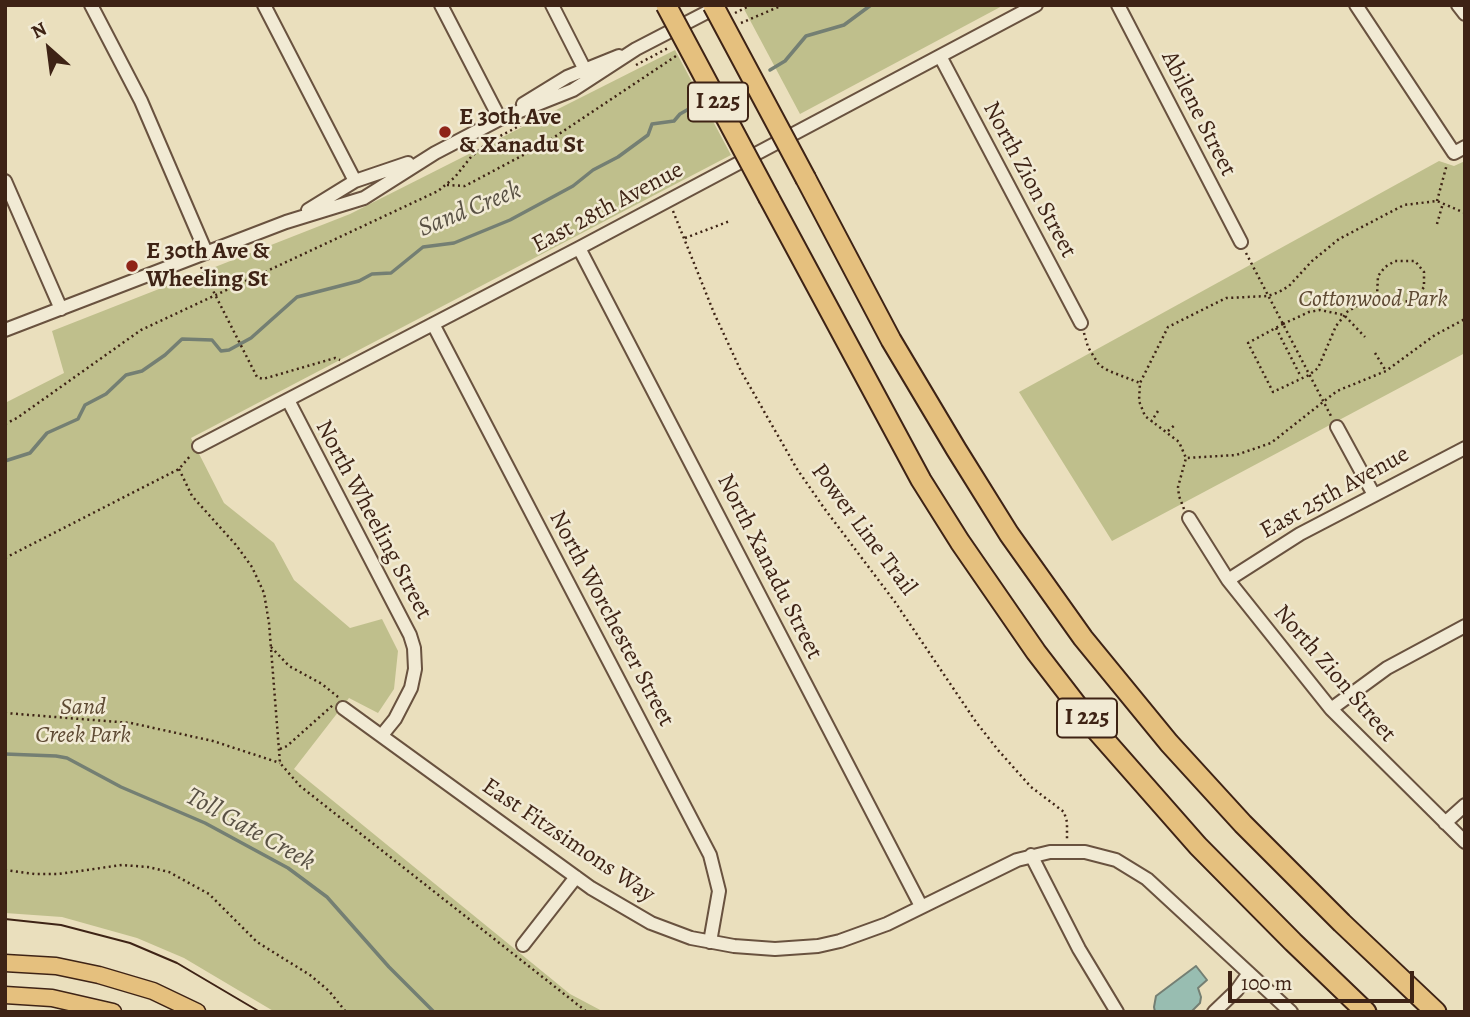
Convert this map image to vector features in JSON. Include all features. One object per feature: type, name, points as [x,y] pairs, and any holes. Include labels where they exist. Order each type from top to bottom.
[{"type":"highway","name":"I 225","points":[[666,5],[914,468],[960,542],[1036,652],[1096,730],[1198,846],[1366,1012]]},
{"type":"highway","name":"I 225","points":[[720,11],[891,340],[1009,534],[1083,638],[1169,743],[1243,824],[1436,1012]]},
{"type":"main road","points":[[5,963],[56,966],[99,975],[153,991],[197,1012]]},
{"type":"main road","points":[[5,995],[52,998],[113,1012]]},
{"type":"street","points":[[91,5],[141,100],[206,253]]},
{"type":"street","points":[[264,5],[356,183],[368,187],[362,198]]},
{"type":"street","points":[[441,5],[500,120]]},
{"type":"street","points":[[552,5],[584,68]]},
{"type":"street","points":[[5,330],[286,222],[362,198],[435,153],[500,120],[573,90],[636,49],[720,5]]},
{"type":"street","name":"East 28th Avenue","points":[[197,453],[288,400],[1036,5]]},
{"type":"street","name":"Abilene Street","points":[[1118,5],[1241,242]]},
{"type":"street","points":[[1356,5],[1455,155]]},
{"type":"street","points":[[1458,5],[1465,14]]},
{"type":"street","points":[[500,120],[567,76],[636,49]]},
{"type":"street","name":"North Zion Street","points":[[940,56],[1082,323]]},
{"type":"street","points":[[286,222],[356,183],[435,153]]},
{"type":"street","points":[[5,181],[61,309]]},
{"type":"street","name":"North Xanadu Street","points":[[579,248],[921,906]]},
{"type":"street","name":"North Worchester Street","points":[[433,324],[710,855],[719,891],[710,942]]},
{"type":"street","name":"North Wheeling Street","points":[[288,400],[410,635],[415,669],[411,688],[395,719],[382,735]]},
{"type":"street","points":[[1337,427],[1374,495]]},
{"type":"street","name":"East 25th Avenue","points":[[1228,580],[1293,539],[1465,447]]},
{"type":"street","name":"North Zion Street","points":[[1186,513],[1228,580],[1331,709],[1465,842]]},
{"type":"street","points":[[1331,709],[1387,668],[1465,626]]},
{"type":"street","name":"East Fitzsimons Way","points":[[343,706],[576,877],[630,912],[691,938],[765,949],[818,946],[871,931],[996,869],[1031,855],[1068,851],[1103,856],[1135,870],[1291,1012]]},
{"type":"street","points":[[1445,823],[1465,805]]},
{"type":"street","points":[[1031,855],[1079,949],[1117,1012]]},
{"type":"street","points":[[523,944],[576,877]]},
{"type":"street","points":[[1214,1012],[1237,990],[1249,973]]},
{"type":"path","points":[[720,11],[751,5]]},
{"type":"path","points":[[734,26],[783,5]]},
{"type":"path","points":[[631,68],[679,43]]},
{"type":"path","points":[[445,185],[465,186],[544,144],[676,56]]},
{"type":"path","points":[[5,424],[141,330],[438,191],[487,143],[523,124]]},
{"type":"path","points":[[1437,201],[1455,155]]},
{"type":"path","name":"Power Line Trail","points":[[668,200],[741,371],[797,470],[901,610],[976,722],[1031,787],[1064,812],[1068,851]]},
{"type":"path","points":[[1186,513],[1178,487],[1186,458],[1179,442],[1144,416],[1139,401],[1140,383],[1168,327],[1226,298],[1268,296],[1289,286],[1330,247],[1365,224],[1404,205],[1437,201],[1465,213]]},
{"type":"path","points":[[1437,224],[1443,203]]},
{"type":"path","points":[[685,238],[730,221]]},
{"type":"path","points":[[1250,261],[1337,427]]},
{"type":"path","points":[[1395,261],[1415,261],[1424,272],[1424,287],[1410,301],[1390,303],[1377,295],[1378,276],[1385,267],[1395,261]]},
{"type":"path","points":[[201,267],[257,377],[263,379],[335,358],[354,365]]},
{"type":"path","points":[[1365,337],[1344,315],[1320,310],[1309,312],[1248,343],[1273,392],[1310,375],[1322,362],[1336,326],[1344,315],[1377,295]]},
{"type":"path","points":[[1186,458],[1221,458],[1254,451],[1271,443],[1289,431],[1323,400],[1350,384],[1386,371],[1435,335],[1465,319]]},
{"type":"path","points":[[1276,328],[1301,377]]},
{"type":"path","points":[[1086,340],[1099,365],[1109,372],[1140,383]]},
{"type":"path","points":[[1375,353],[1386,371]]},
{"type":"path","points":[[1152,422],[1158,411]]},
{"type":"path","points":[[1167,432],[1175,424]]},
{"type":"path","points":[[186,461],[197,453]]},
{"type":"path","points":[[5,558],[179,469],[197,453]]},
{"type":"path","points":[[179,469],[192,496],[252,567],[264,593],[280,762]]},
{"type":"path","points":[[270,646],[289,666],[322,684],[343,706]]},
{"type":"path","points":[[278,749],[287,746],[330,706],[343,706]]},
{"type":"path","points":[[5,713],[131,723],[213,741],[280,762],[310,794],[587,1012]]},
{"type":"path","points":[[5,870],[58,874],[122,865],[169,872],[209,894],[257,942],[310,975],[329,991],[346,1012]]},
{"type":"green space","points":[[751,5],[1004,5],[800,114],[744,9]]},
{"type":"green space","name":"Sand Creek Park","points":[[675,50],[731,155],[191,438],[224,503],[274,543],[294,580],[350,628],[382,619],[398,651],[394,689],[378,713],[349,698],[294,769],[570,994],[604,1012],[275,1012],[184,958],[137,938],[62,917],[5,913],[5,403],[64,373],[52,331],[350,214]]},
{"type":"green space","name":"Cottonwood Park","points":[[1439,161],[1454,166],[1465,161],[1465,353],[1112,541],[1019,392]]},
{"type":"water","points":[[1196,966],[1207,980],[1198,988],[1200,1003],[1191,1012],[1155,1012],[1156,996]]},
{"type":"waterway","name":"Sand Creek","points":[[770,70],[785,61],[806,36],[844,25],[871,5]]},
{"type":"waterway","name":"Sand Creek","points":[[5,461],[30,453],[47,433],[78,419],[85,405],[106,394],[126,375],[142,371],[182,339],[212,340],[221,351],[229,350],[251,338],[297,297],[359,281],[372,274],[391,273],[423,247],[454,243],[510,220],[573,186],[593,170],[618,157],[648,135],[652,124],[674,121],[680,114],[701,102]]},
{"type":"waterway","name":"Toll Gate Creek","points":[[5,754],[67,758],[121,787],[205,823],[288,868],[327,897],[389,967],[434,1012]]},
{"type":"tram line","points":[[5,919],[61,925],[130,943],[177,963],[260,1012]]},
{"type":"place","name":"E 30th Ave & Xanadu St","points":[[445,132]]},
{"type":"place","name":"E 30th Ave & Wheeling St","points":[[132,266]]}]
